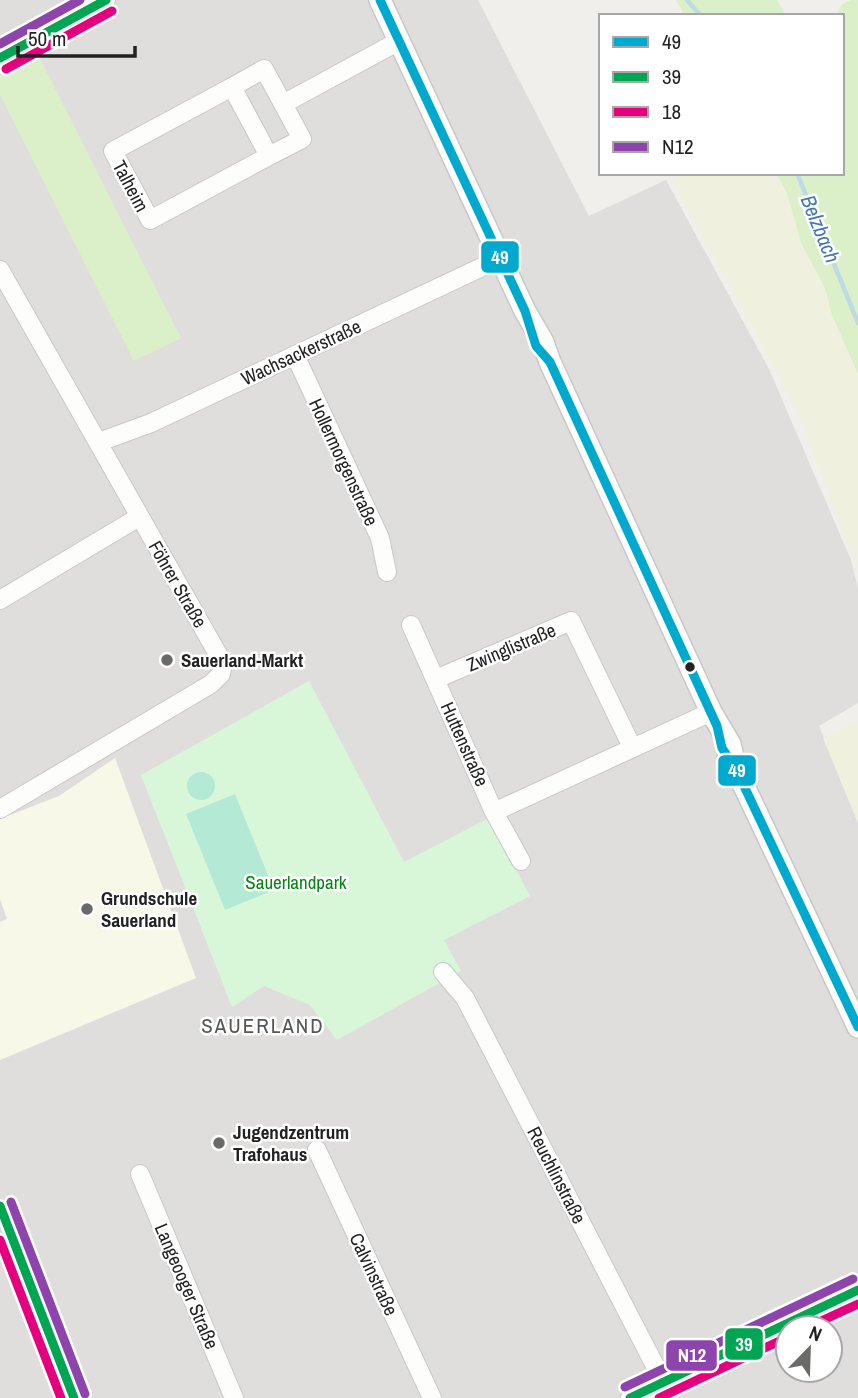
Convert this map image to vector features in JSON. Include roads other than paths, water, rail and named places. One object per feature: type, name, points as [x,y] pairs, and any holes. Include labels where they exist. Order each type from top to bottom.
[{"type":"street","points":[[0,58],[82,5],[106,0]]},
{"type":"street","points":[[380,0],[525,311],[536,346],[550,362],[714,719],[722,748],[736,769],[858,1027]]},
{"type":"street","points":[[283,104],[399,41]]},
{"type":"street","name":"Talheim","points":[[264,69],[302,139],[150,220],[113,151],[232,87],[264,69]]},
{"type":"street","points":[[232,87],[269,156]]},
{"type":"street","name":"Wachsackerstraße","points":[[99,442],[150,423],[501,258]]},
{"type":"street","name":"Föhrer Straße","points":[[0,270],[57,375],[99,442],[223,663],[221,674],[191,697],[0,809]]},
{"type":"street","name":"Hollermorgenstraße","points":[[295,355],[380,538],[387,572]]},
{"type":"street","points":[[0,600],[139,517]]},
{"type":"street","name":"Zwinglistraße","points":[[436,679],[571,621],[632,747]]},
{"type":"street","name":"Huttenstraße","points":[[411,625],[495,812],[520,861]]},
{"type":"street","points":[[495,812],[632,747],[714,719]]},
{"type":"street","name":"Reuchlinstraße","points":[[443,972],[466,998],[664,1382]]},
{"type":"street","name":"Calvinstraße","points":[[317,1150],[432,1398]]},
{"type":"street","name":"Langeooger Straße","points":[[140,1174],[234,1398]]},
{"type":"street","points":[[630,1398],[858,1290]]},
{"type":"waterway","name":"Belzbach","points":[[687,0],[699,14]]},
{"type":"waterway","name":"Belzbach","points":[[798,175],[858,323]]},
{"type":"place","name":"Sauerland-Markt","points":[[167,660]]},
{"type":"place","name":"Grundschule Sauerland","points":[[87,909]]},
{"type":"place","name":"Jugendzentrum Trafohaus","points":[[219,1143]]},
{"type":"district","name":"SAUERLAND","points":[[263,1026]]},
{"type":"park label","name":"Sauerlandpark","points":[[296,882]]}]
